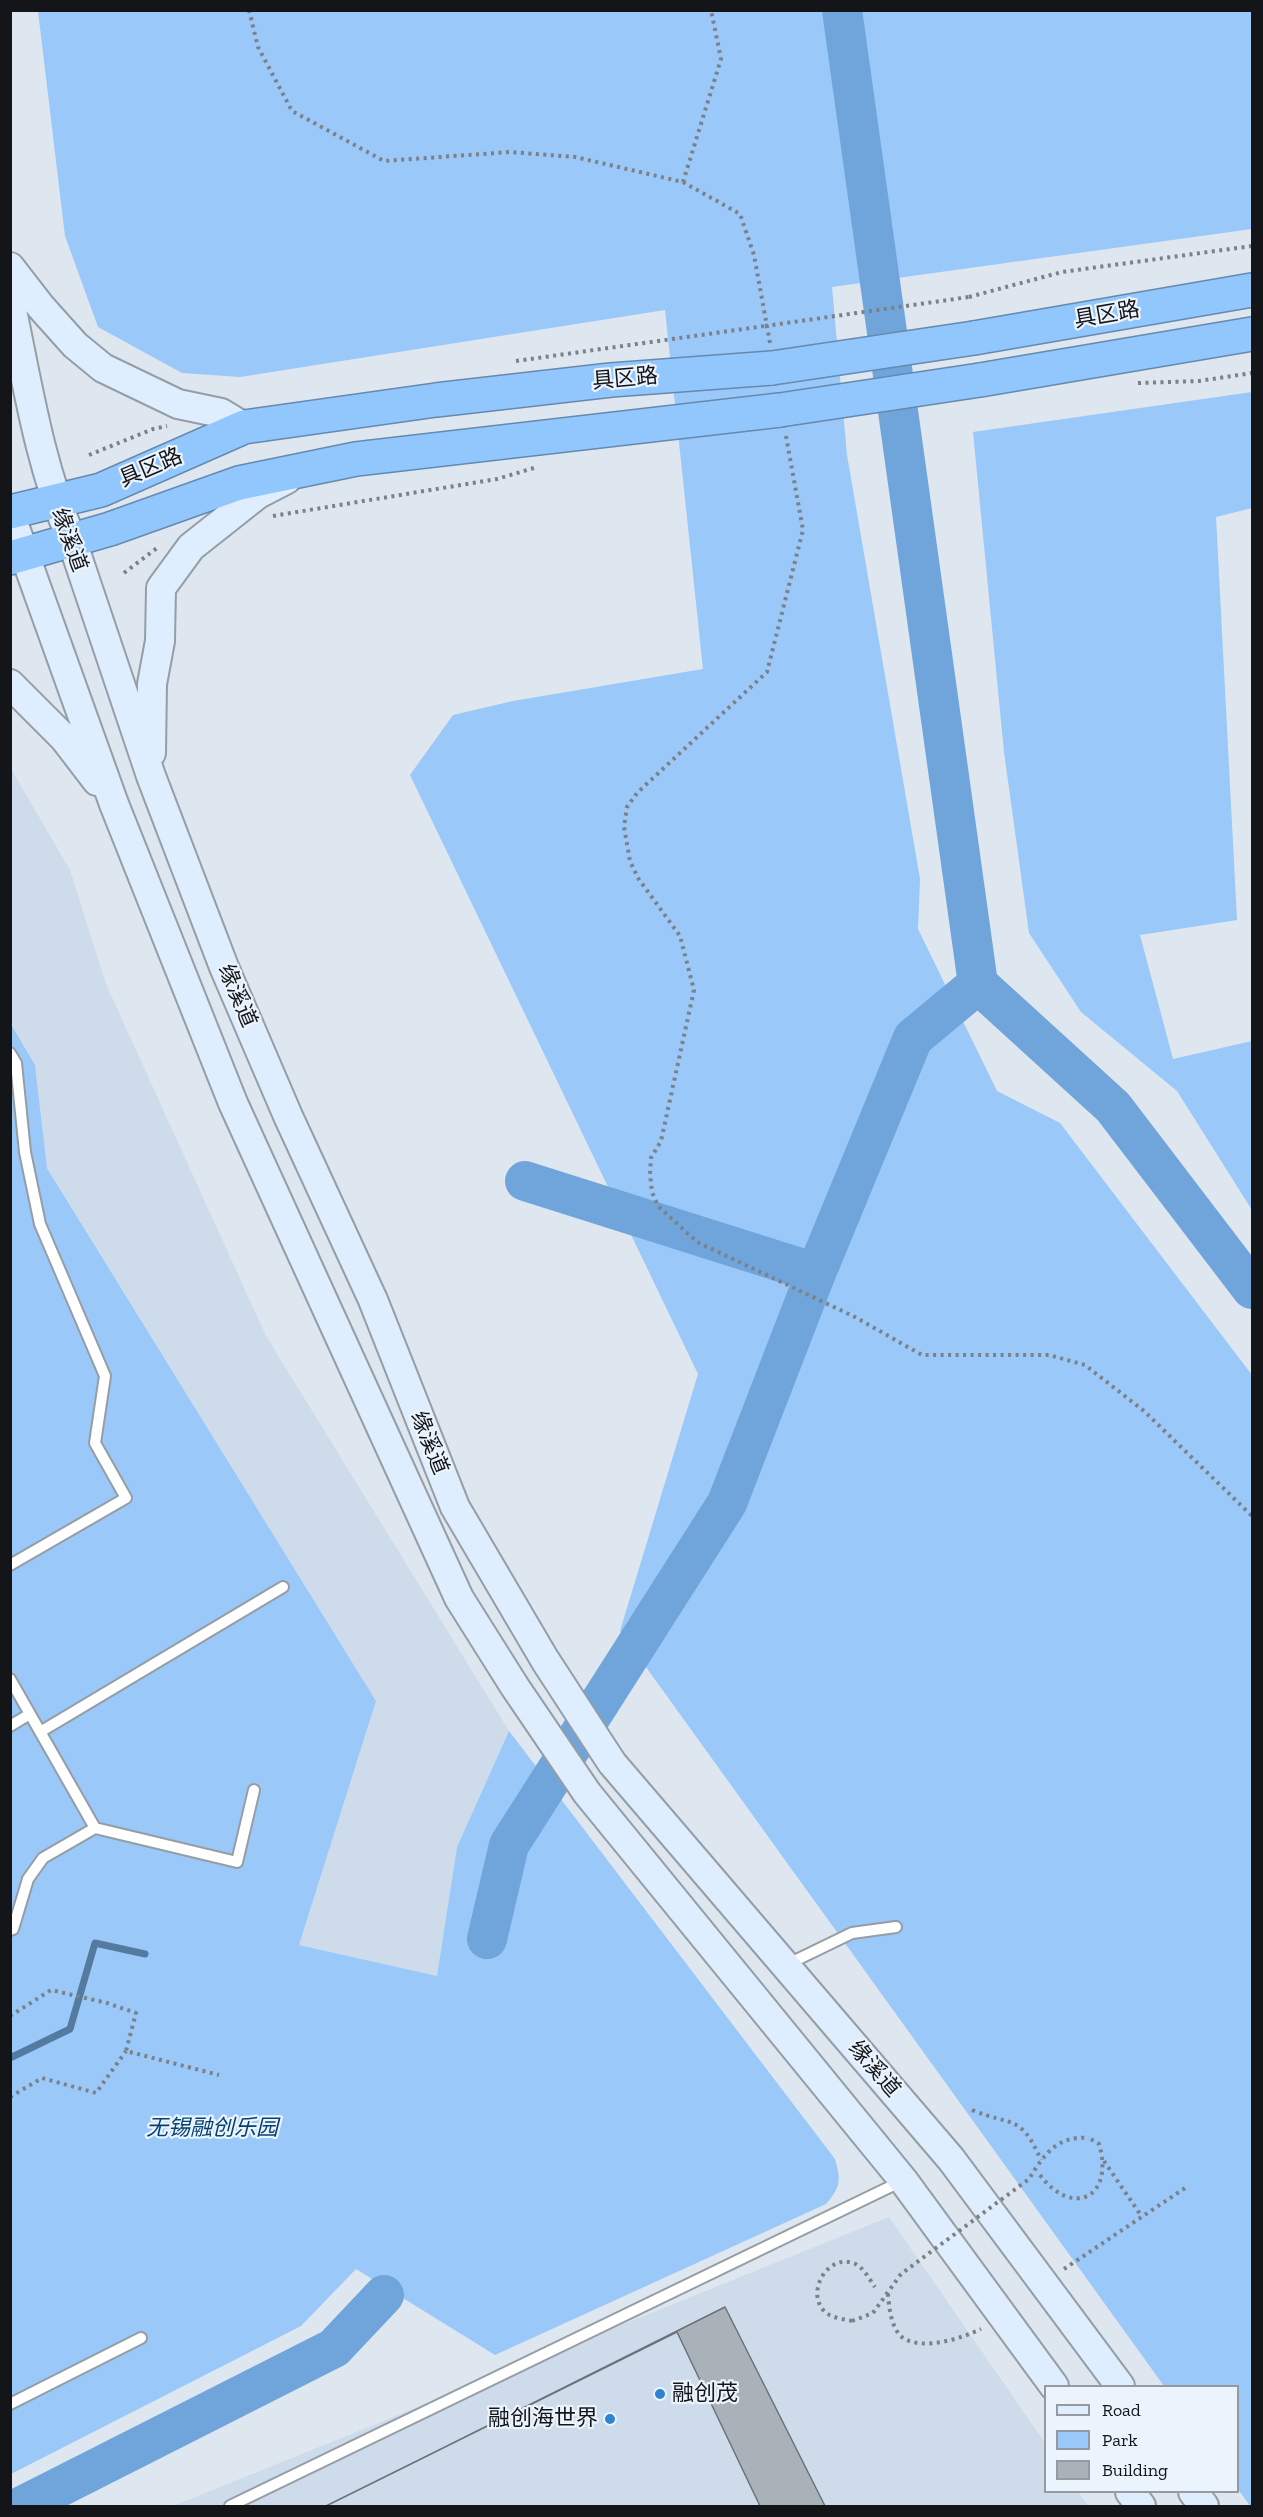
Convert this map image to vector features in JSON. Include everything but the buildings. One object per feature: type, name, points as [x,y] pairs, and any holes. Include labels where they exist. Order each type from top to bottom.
[{"type":"highway","name":"具区路","points":[[10,513],[100,490],[244,428],[436,400],[611,380],[771,357],[974,338],[1252,290]]},
{"type":"highway","name":"具区路","points":[[17,556],[71,538],[110,529],[239,483],[356,459],[782,419],[980,380],[1252,334]]},
{"type":"main road","points":[[10,267],[75,345],[103,368],[178,404],[221,413],[244,428]]},
{"type":"main road","name":"缘溪道","points":[[10,301],[55,501],[71,538],[151,776],[224,967],[288,1116],[373,1300],[455,1507],[545,1660],[612,1763],[951,2158],[1119,2385]]},
{"type":"main road","points":[[151,776],[152,684],[160,641],[161,588],[191,547],[221,522],[258,494],[305,470]]},
{"type":"main road","name":"缘溪道","points":[[10,513],[17,556],[233,1103],[459,1598],[515,1687],[587,1793],[903,2180],[1052,2385]]},
{"type":"main road","points":[[10,684],[64,738],[114,804]]},
{"type":"main road","points":[[1131,2493],[1141,2506]]},
{"type":"main road","points":[[1194,2493],[1204,2506]]},
{"type":"lane","points":[[10,1053],[16,1063],[25,1152],[40,1224],[105,1376],[96,1443],[126,1498],[10,1565]]},
{"type":"lane","points":[[40,1732],[283,1587]]},
{"type":"lane","points":[[10,1679],[94,1828]]},
{"type":"lane","points":[[10,1726],[30,1714]]},
{"type":"lane","points":[[10,1930],[13,1929],[28,1879],[43,1858],[94,1828],[237,1862],[254,1790]]},
{"type":"lane","points":[[786,1965],[852,1933],[896,1928]]},
{"type":"lane","points":[[230,2506],[903,2180]]},
{"type":"lane","points":[[10,2404],[141,2338]]},
{"type":"path","points":[[249,10],[258,47],[292,111],[384,161],[510,152],[575,157],[683,182],[740,214],[754,255],[771,357]]},
{"type":"path","points":[[683,182],[721,59],[711,10]]},
{"type":"path","points":[[765,326],[969,297],[1062,272],[1252,246]]},
{"type":"path","points":[[782,419],[803,530],[766,672],[637,793],[627,807],[624,827],[630,861],[638,878],[680,936],[694,990],[661,1141],[651,1158],[651,1183],[658,1206],[697,1242],[855,1317],[922,1355],[1049,1355],[1085,1365],[1144,1411],[1252,1516]]},
{"type":"path","points":[[263,518],[497,479],[542,465]]},
{"type":"path","points":[[124,573],[161,545]]},
{"type":"path","points":[[10,2016],[51,1990],[107,2003],[136,2013],[126,2051],[96,2093],[42,2078],[10,2097]]},
{"type":"path","points":[[126,2051],[219,2075]]},
{"type":"path","points":[[972,2109],[992,2118],[1011,2121],[1023,2128],[1032,2140],[1041,2160]]},
{"type":"path","points":[[875,2287],[864,2271],[854,2263],[841,2262],[827,2270],[818,2282],[816,2295],[824,2312],[837,2318],[852,2321],[873,2313],[902,2274],[1029,2179],[1041,2160],[1059,2143],[1073,2136],[1089,2138],[1099,2144],[1104,2160],[1142,2217]]},
{"type":"path","points":[[1040,2175],[1059,2194],[1074,2198],[1089,2195],[1098,2188],[1104,2175],[1104,2160]]},
{"type":"path","points":[[1043,2283],[1188,2186]]},
{"type":"path","points":[[888,2294],[894,2325],[903,2338],[928,2344],[961,2339],[1004,2318]]},
{"type":"shaded area","points":[[10,767],[70,870],[106,984],[266,1336],[509,1731],[457,1847],[437,1976],[299,1945],[376,1701],[47,1167],[35,1065],[11,1022]]},
{"type":"shaded area","points":[[889,2217],[1044,2442],[1044,2493],[1079,2493],[1088,2506],[173,2506]]},
{"type":"green space","points":[[38,11],[1252,11],[1252,229],[832,287],[847,455],[920,879],[918,929],[997,1091],[1060,1123],[1252,1375],[1252,2506],[1239,2490],[1239,2385],[1163,2385],[620,1631],[698,1374],[410,775],[453,715],[513,701],[703,669],[665,310],[240,377],[182,373],[98,327],[65,236]]},
{"type":"green space","points":[[1252,392],[1252,508],[1216,517],[1237,920],[1140,935],[1173,1059],[1252,1041],[1252,1210],[1177,1091],[1081,1012],[1029,933],[1004,752],[973,432]]},
{"type":"green space","name":"无锡融创乐园","points":[[10,1022],[35,1065],[47,1168],[376,1701],[299,1945],[437,1976],[457,1847],[509,1731],[835,2159],[839,2178],[835,2193],[826,2204],[495,2355],[356,2269],[301,2326],[11,2474]]},
{"type":"waterway","points":[[842,10],[978,984]]},
{"type":"waterway","points":[[487,1939],[509,1845],[727,1503],[816,1273],[913,1038],[978,984],[1113,1107],[1252,1289]]},
{"type":"waterway","points":[[525,1181],[816,1273]]},
{"type":"waterway","points":[[10,2058],[70,2029],[95,1943],[145,1954]]},
{"type":"waterway","points":[[22,2506],[334,2348],[384,2295]]},
{"type":"place","name":"融创茂","points":[[660,2394]]},
{"type":"place","name":"融创海世界","points":[[610,2419]]}]
